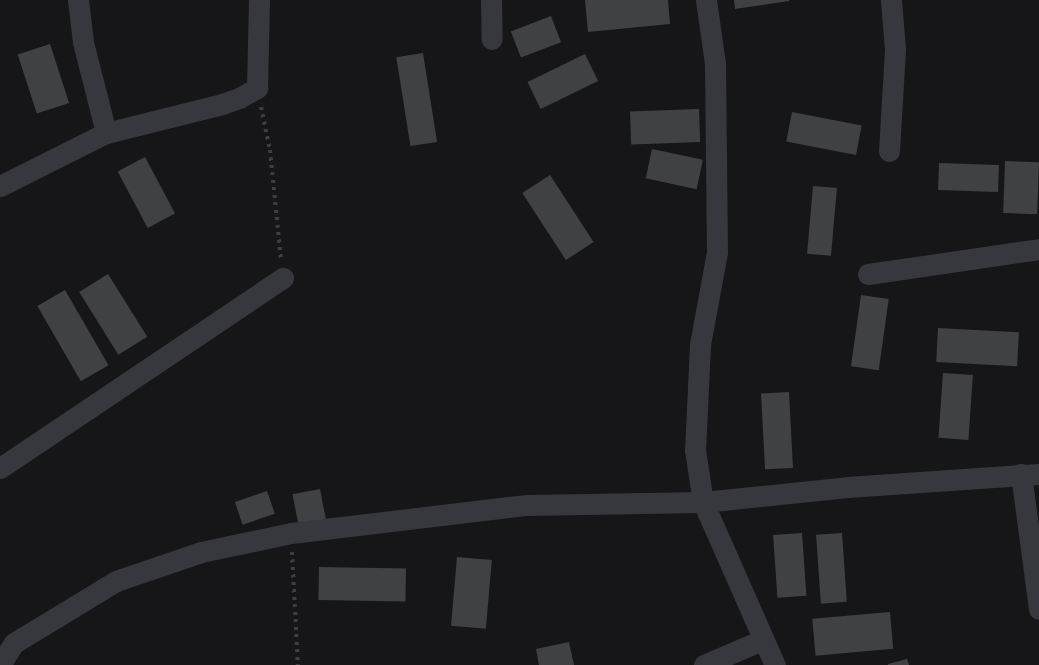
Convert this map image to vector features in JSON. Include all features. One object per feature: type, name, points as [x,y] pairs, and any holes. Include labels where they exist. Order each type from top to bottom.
[{"type":"street","points":[[78,0],[83,42],[106,133]]},
{"type":"street","points":[[0,186],[106,133],[222,104],[257,88],[259,0]]},
{"type":"street","points":[[491,0],[492,39]]},
{"type":"street","points":[[706,0],[715,63],[717,252],[700,345],[695,450],[703,502],[775,665]]},
{"type":"street","points":[[889,151],[895,49],[891,0]]},
{"type":"street","points":[[868,274],[1039,249]]},
{"type":"street","points":[[0,468],[283,278]]},
{"type":"street","points":[[0,665],[14,643],[116,581],[201,552],[291,533],[527,505],[703,502],[847,487],[1030,474],[1039,609]]},
{"type":"street","points":[[704,665],[762,640]]},
{"type":"path","points":[[257,88],[270,150],[283,278]]},
{"type":"path","points":[[291,533],[298,665]]},
{"type":"building","points":[[585,0],[668,0],[670,24],[588,32]]},
{"type":"building","points":[[734,0],[789,0],[789,1],[735,9]]},
{"type":"building","points":[[551,16],[561,42],[521,58],[511,31]]},
{"type":"building","points":[[50,44],[69,103],[37,113],[18,55]]},
{"type":"building","points":[[423,53],[437,142],[410,146],[396,57]]},
{"type":"building","points":[[585,54],[598,81],[541,109],[527,82]]},
{"type":"building","points":[[699,109],[700,142],[631,144],[630,111]]},
{"type":"building","points":[[792,112],[862,126],[856,155],[786,141]]},
{"type":"building","points":[[652,149],[703,160],[697,189],[646,178]]},
{"type":"building","points":[[145,157],[175,214],[148,228],[118,172]]},
{"type":"building","points":[[1005,161],[1039,162],[1037,214],[1003,213]]},
{"type":"building","points":[[939,163],[999,165],[998,192],[938,190]]},
{"type":"building","points":[[550,175],[594,242],[566,260],[522,193]]},
{"type":"building","points":[[813,186],[837,188],[831,256],[807,254]]},
{"type":"building","points":[[108,274],[147,337],[118,355],[79,292]]},
{"type":"building","points":[[65,290],[108,365],[81,381],[37,306]]},
{"type":"building","points":[[861,295],[889,299],[879,370],[851,366]]},
{"type":"building","points":[[938,328],[1019,332],[1017,366],[936,362]]},
{"type":"building","points":[[943,373],[973,375],[968,440],[938,438]]},
{"type":"building","points":[[789,392],[793,468],[765,469],[761,393]]},
{"type":"building","points":[[320,489],[326,521],[299,527],[293,494]]},
{"type":"building","points":[[267,491],[275,514],[243,525],[235,502]]},
{"type":"building","points":[[802,533],[806,596],[777,598],[773,535]]},
{"type":"building","points":[[842,533],[847,602],[821,604],[816,535]]},
{"type":"building","points":[[457,557],[492,560],[486,629],[451,626]]},
{"type":"building","points":[[319,567],[406,569],[405,602],[318,600]]},
{"type":"building","points":[[890,612],[893,649],[816,656],[812,619]]},
{"type":"building","points":[[569,642],[574,665],[539,665],[536,649]]},
{"type":"building","points":[[907,659],[909,665],[888,665],[888,664]]}]
